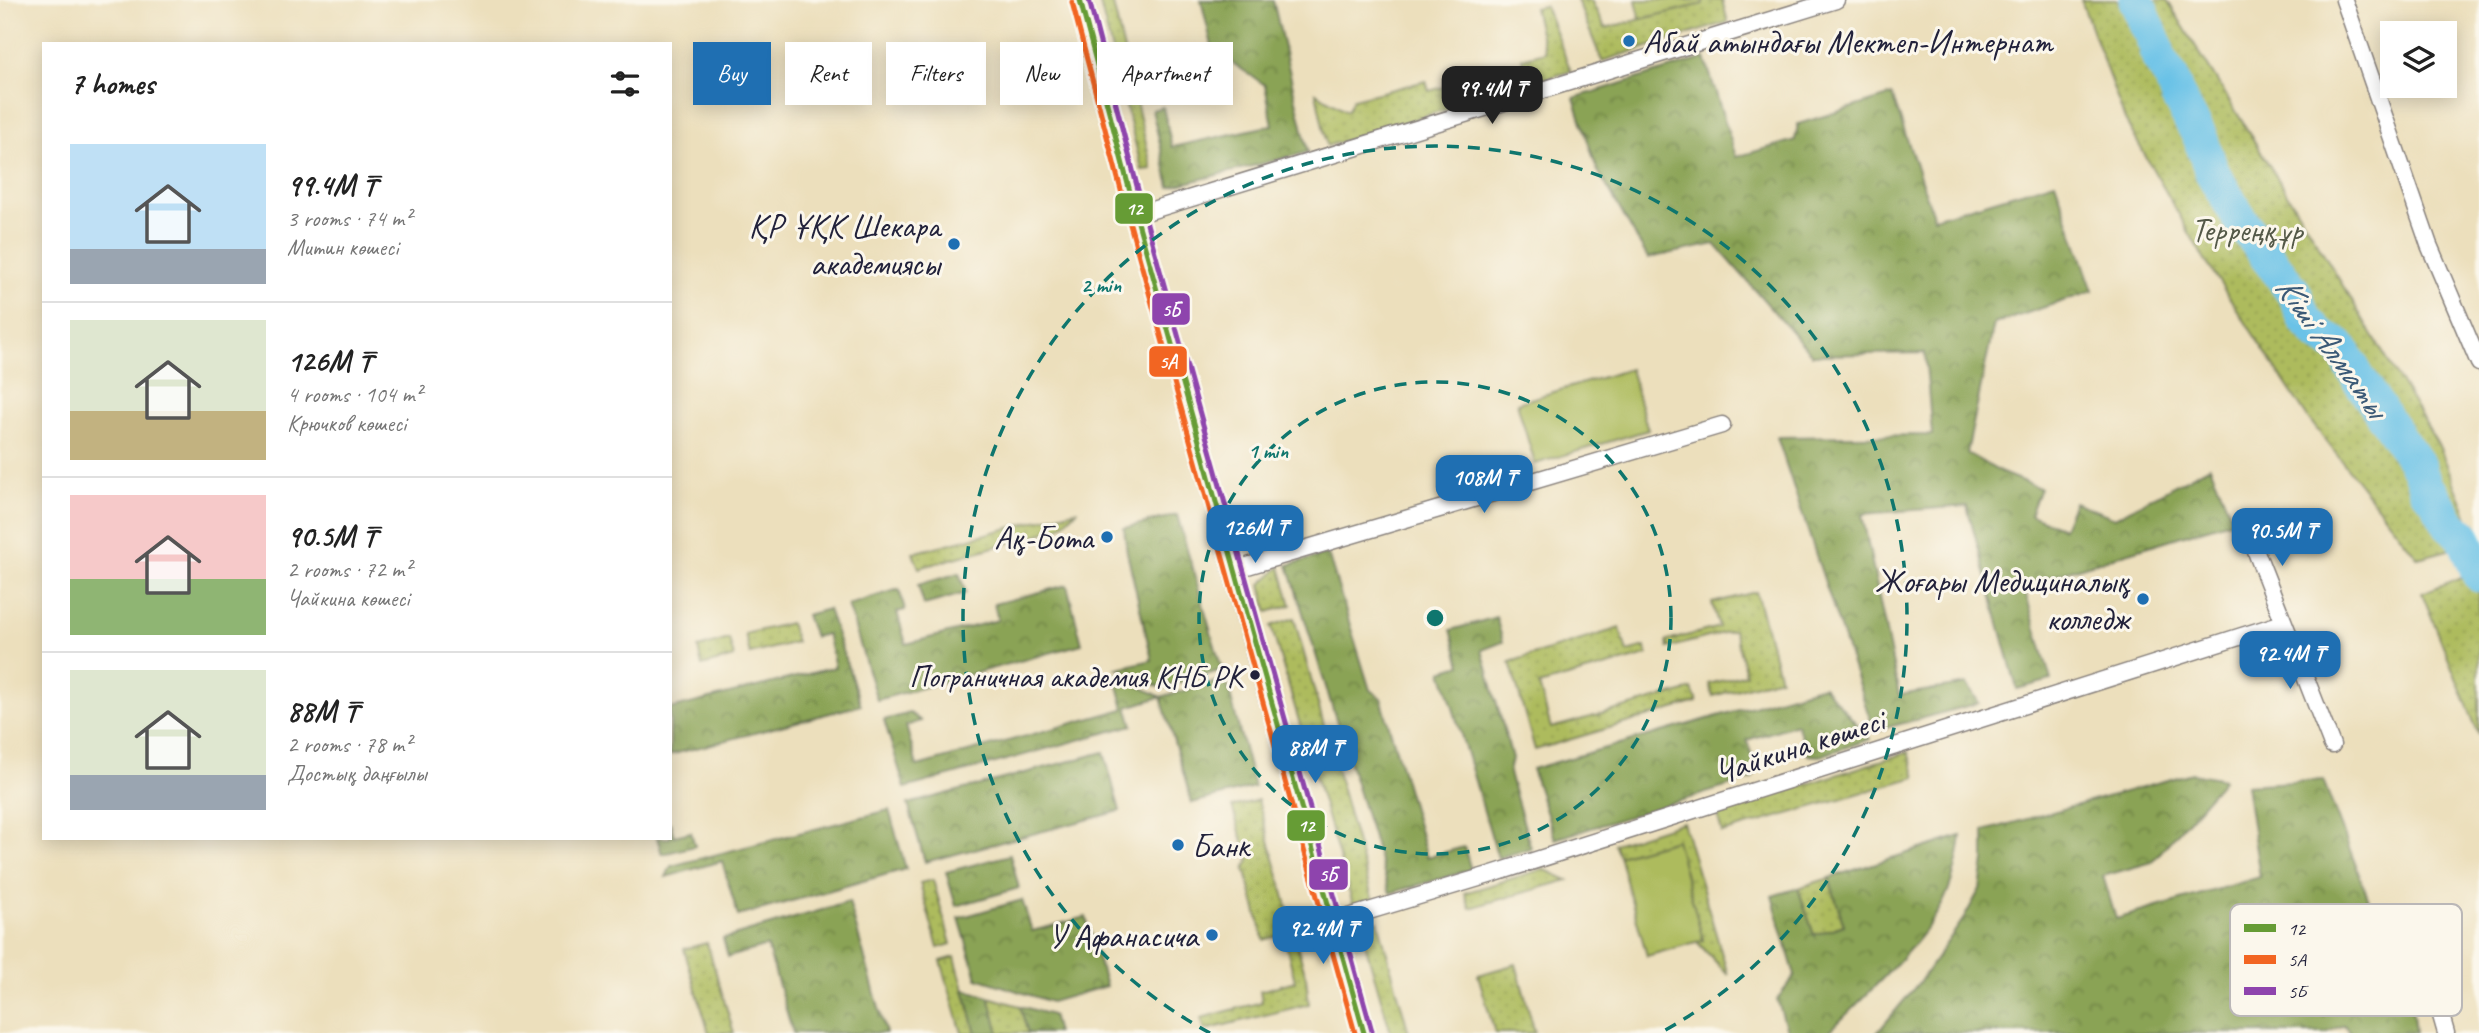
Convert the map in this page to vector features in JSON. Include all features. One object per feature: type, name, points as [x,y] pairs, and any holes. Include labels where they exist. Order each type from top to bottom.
[{"type":"main road","points":[[1080,0],[1136,215],[1364,1033]]},
{"type":"street","points":[[1136,215],[1836,0]]},
{"type":"street","points":[[2344,0],[2429,245],[2479,363]]},
{"type":"street","points":[[1234,570],[1723,425]]},
{"type":"street","points":[[2246,526],[2332,745]]},
{"type":"street","name":"Чайкина көшесі","points":[[1332,922],[1499,872],[2283,623]]},
{"type":"street","points":[[2441,1016],[2446,1033]]},
{"type":"green space","points":[[1099,0],[1112,0],[1122,42],[1110,42]]},
{"type":"green space","points":[[1201,0],[1273,0],[1308,152],[1170,187],[1152,110],[1163,107],[1172,147],[1273,125],[1265,85],[1233,63],[1233,42],[1211,42]]},
{"type":"green space","name":"Абай атындағы Мектеп-Интернат","points":[[1577,0],[1591,0],[1605,28],[1703,4],[1703,0],[1722,0],[1728,22],[1602,61]]},
{"type":"green space","points":[[1636,0],[1703,0],[1703,4],[1640,19]]},
{"type":"green space","name":"Терреңқұр","points":[[2081,0],[2167,0],[2440,448],[2478,542],[2418,558],[2308,418],[2203,257],[2125,120]]},
{"type":"green space","points":[[1545,6],[1571,71],[1327,146],[1316,93],[1347,111],[1353,99],[1426,81],[1429,91],[1467,81],[1464,72],[1485,67],[1487,75],[1524,67],[1522,58],[1545,52],[1534,8]]},
{"type":"green space","points":[[1705,58],[1736,157],[1795,140],[1798,124],[1892,95],[1934,218],[2055,182],[2093,291],[1994,324],[1967,453],[2002,473],[2040,488],[2030,515],[2063,528],[2074,502],[2115,518],[2210,466],[2233,520],[2023,585],[2051,680],[2017,689],[1967,506],[1862,514],[1899,695],[1967,684],[1979,703],[1874,731],[1777,437],[1932,435],[1925,353],[1812,355],[1715,244],[1648,258],[1597,169],[1574,98]]},
{"type":"green space","points":[[1126,105],[1137,105],[1152,169],[1142,170]]},
{"type":"green space","points":[[1630,369],[1648,430],[1535,464],[1517,403]]},
{"type":"green space","points":[[1078,510],[1058,529],[919,568],[913,553]]},
{"type":"green space","points":[[1177,515],[1222,670],[1162,688],[1117,668],[1152,660],[1124,528]]},
{"type":"green space","points":[[1328,554],[1370,690],[1381,698],[1427,857],[1464,847],[1471,870],[1390,893],[1288,565]]},
{"type":"green space","points":[[1280,567],[1291,605],[1268,612],[1261,584]]},
{"type":"green space","points":[[2479,570],[2479,735],[2422,593]]},
{"type":"green space","points":[[959,573],[966,593],[924,605],[918,585]]},
{"type":"green space","points":[[1067,585],[1082,644],[877,700],[848,605],[899,589],[905,610],[897,612],[906,644],[998,620],[994,604]]},
{"type":"green space","points":[[1756,592],[1780,678],[1713,696],[1709,684],[1746,674],[1734,630],[1668,648],[1667,641],[1719,627],[1712,603]]},
{"type":"green space","points":[[828,609],[861,705],[672,754],[672,708],[835,667],[827,634],[814,637],[806,615]]},
{"type":"green space","points":[[1496,617],[1503,642],[1482,650],[1512,758],[1509,773],[1531,848],[1498,858],[1442,671],[1461,665],[1451,630]]},
{"type":"green space","points":[[1294,618],[1373,901],[1354,908],[1271,626]]},
{"type":"green space","points":[[790,623],[796,642],[750,654],[745,634]]},
{"type":"green space","points":[[1620,628],[1627,652],[1645,647],[1647,655],[1539,685],[1551,728],[1692,689],[1697,702],[1535,750],[1510,662]]},
{"type":"green space","points":[[729,639],[734,657],[702,666],[698,648]]},
{"type":"green space","points":[[1115,674],[1161,697],[1127,707],[1133,725],[905,788],[884,720],[910,713],[921,721],[906,726],[917,766],[1124,709]]},
{"type":"green space","points":[[1226,679],[1254,787],[1192,803],[1161,697]]},
{"type":"green space","points":[[1823,686],[1870,739],[1820,756],[1808,755],[1797,724],[1747,740],[1757,771],[1752,779],[1555,839],[1532,769]]},
{"type":"green space","points":[[1104,752],[1120,811],[925,862],[908,804]]},
{"type":"green space","points":[[1908,752],[1916,777],[1722,833],[1717,813]]},
{"type":"green space","points":[[2192,773],[2224,779],[2152,862],[2103,876],[2116,919],[2260,877],[2246,785],[2323,780],[2371,904],[2230,904],[2230,1016],[2413,1016],[2415,1033],[2350,1033],[2344,1025],[2326,1033],[1877,1033],[1921,980],[1964,918],[1980,889],[1984,831]]},
{"type":"green space","points":[[1258,800],[1294,931],[1264,940],[1245,868],[1249,860],[1232,807]]},
{"type":"green space","points":[[889,810],[906,869],[738,916],[722,861],[666,877],[671,866]]},
{"type":"green space","points":[[1683,822],[1728,975],[1697,942],[1703,940],[1676,840],[1619,856],[1614,844]]},
{"type":"green space","points":[[672,829],[674,836],[691,832],[695,846],[662,854],[658,840],[672,840]]},
{"type":"green space","points":[[1961,836],[1954,874],[1944,900],[1903,957],[1828,1033],[1788,1033],[1777,999],[1795,976],[1772,896],[1798,888],[1814,935],[1844,925],[1829,878]]},
{"type":"green space","points":[[1676,840],[1703,940],[1647,956],[1619,856]]},
{"type":"green space","points":[[1010,855],[1019,888],[956,906],[946,872]]},
{"type":"green space","points":[[1543,869],[1568,880],[1470,908],[1465,893]]},
{"type":"green space","points":[[1829,878],[1844,925],[1814,935],[1798,888]]},
{"type":"green space","points":[[933,880],[951,944],[938,948],[920,883]]},
{"type":"green space","points":[[1022,900],[1032,931],[1086,917],[1106,986],[1051,1002],[977,978],[959,918]]},
{"type":"green space","points":[[849,902],[886,1033],[793,1033],[767,946],[728,957],[723,939]]},
{"type":"green space","points":[[1378,921],[1409,1033],[1391,1033],[1360,926]]},
{"type":"green space","points":[[1296,941],[1306,977],[1309,1004],[1205,1030],[1201,1018],[1262,1002],[1260,991],[1295,981],[1286,944]]},
{"type":"green space","points":[[707,943],[734,1033],[709,1033],[684,949]]},
{"type":"green space","points":[[955,957],[976,1033],[962,1033],[941,961]]},
{"type":"green space","points":[[1516,964],[1535,1033],[1495,1033],[1478,975]]},
{"type":"green space","points":[[964,989],[989,997],[999,1033],[976,1033]]},
{"type":"green space","points":[[989,997],[1020,1006],[1028,1033],[999,1033]]},
{"type":"green space","points":[[1020,1006],[1052,1015],[1057,1033],[1028,1033]]},
{"type":"waterway","name":"Кіші Алматы","points":[[2136,0],[2159,59],[2171,77],[2177,95],[2200,137],[2212,172],[2241,221],[2295,294],[2305,319],[2320,336],[2339,346],[2345,354],[2358,378],[2419,468],[2426,489],[2434,496],[2450,525],[2463,535],[2479,574]]},
{"type":"transit line","name":"12","points":[[1080,0],[1136,215],[1364,1033]]},
{"type":"transit line","name":"5Б","points":[[1089,0],[1144,213],[1372,1031]]},
{"type":"transit line","name":"5А","points":[[1072,2],[1128,217],[1355,1033]]},
{"type":"place","name":"Абай атындағы Мектеп-Интернат","points":[[1629,41]]},
{"type":"place","name":"ҚР ҰҚК Шекара академиясы","points":[[954,244]]},
{"type":"place","name":"Ақ-Бота","points":[[1107,537]]},
{"type":"place","name":"Жоғары Медициналық колледж","points":[[2143,599]]},
{"type":"place","name":"Пограничная академия КНБ РК","points":[[1255,675]]},
{"type":"place","name":"Банк","points":[[1178,845]]},
{"type":"place","name":"У Афанасича","points":[[1212,935]]}]
